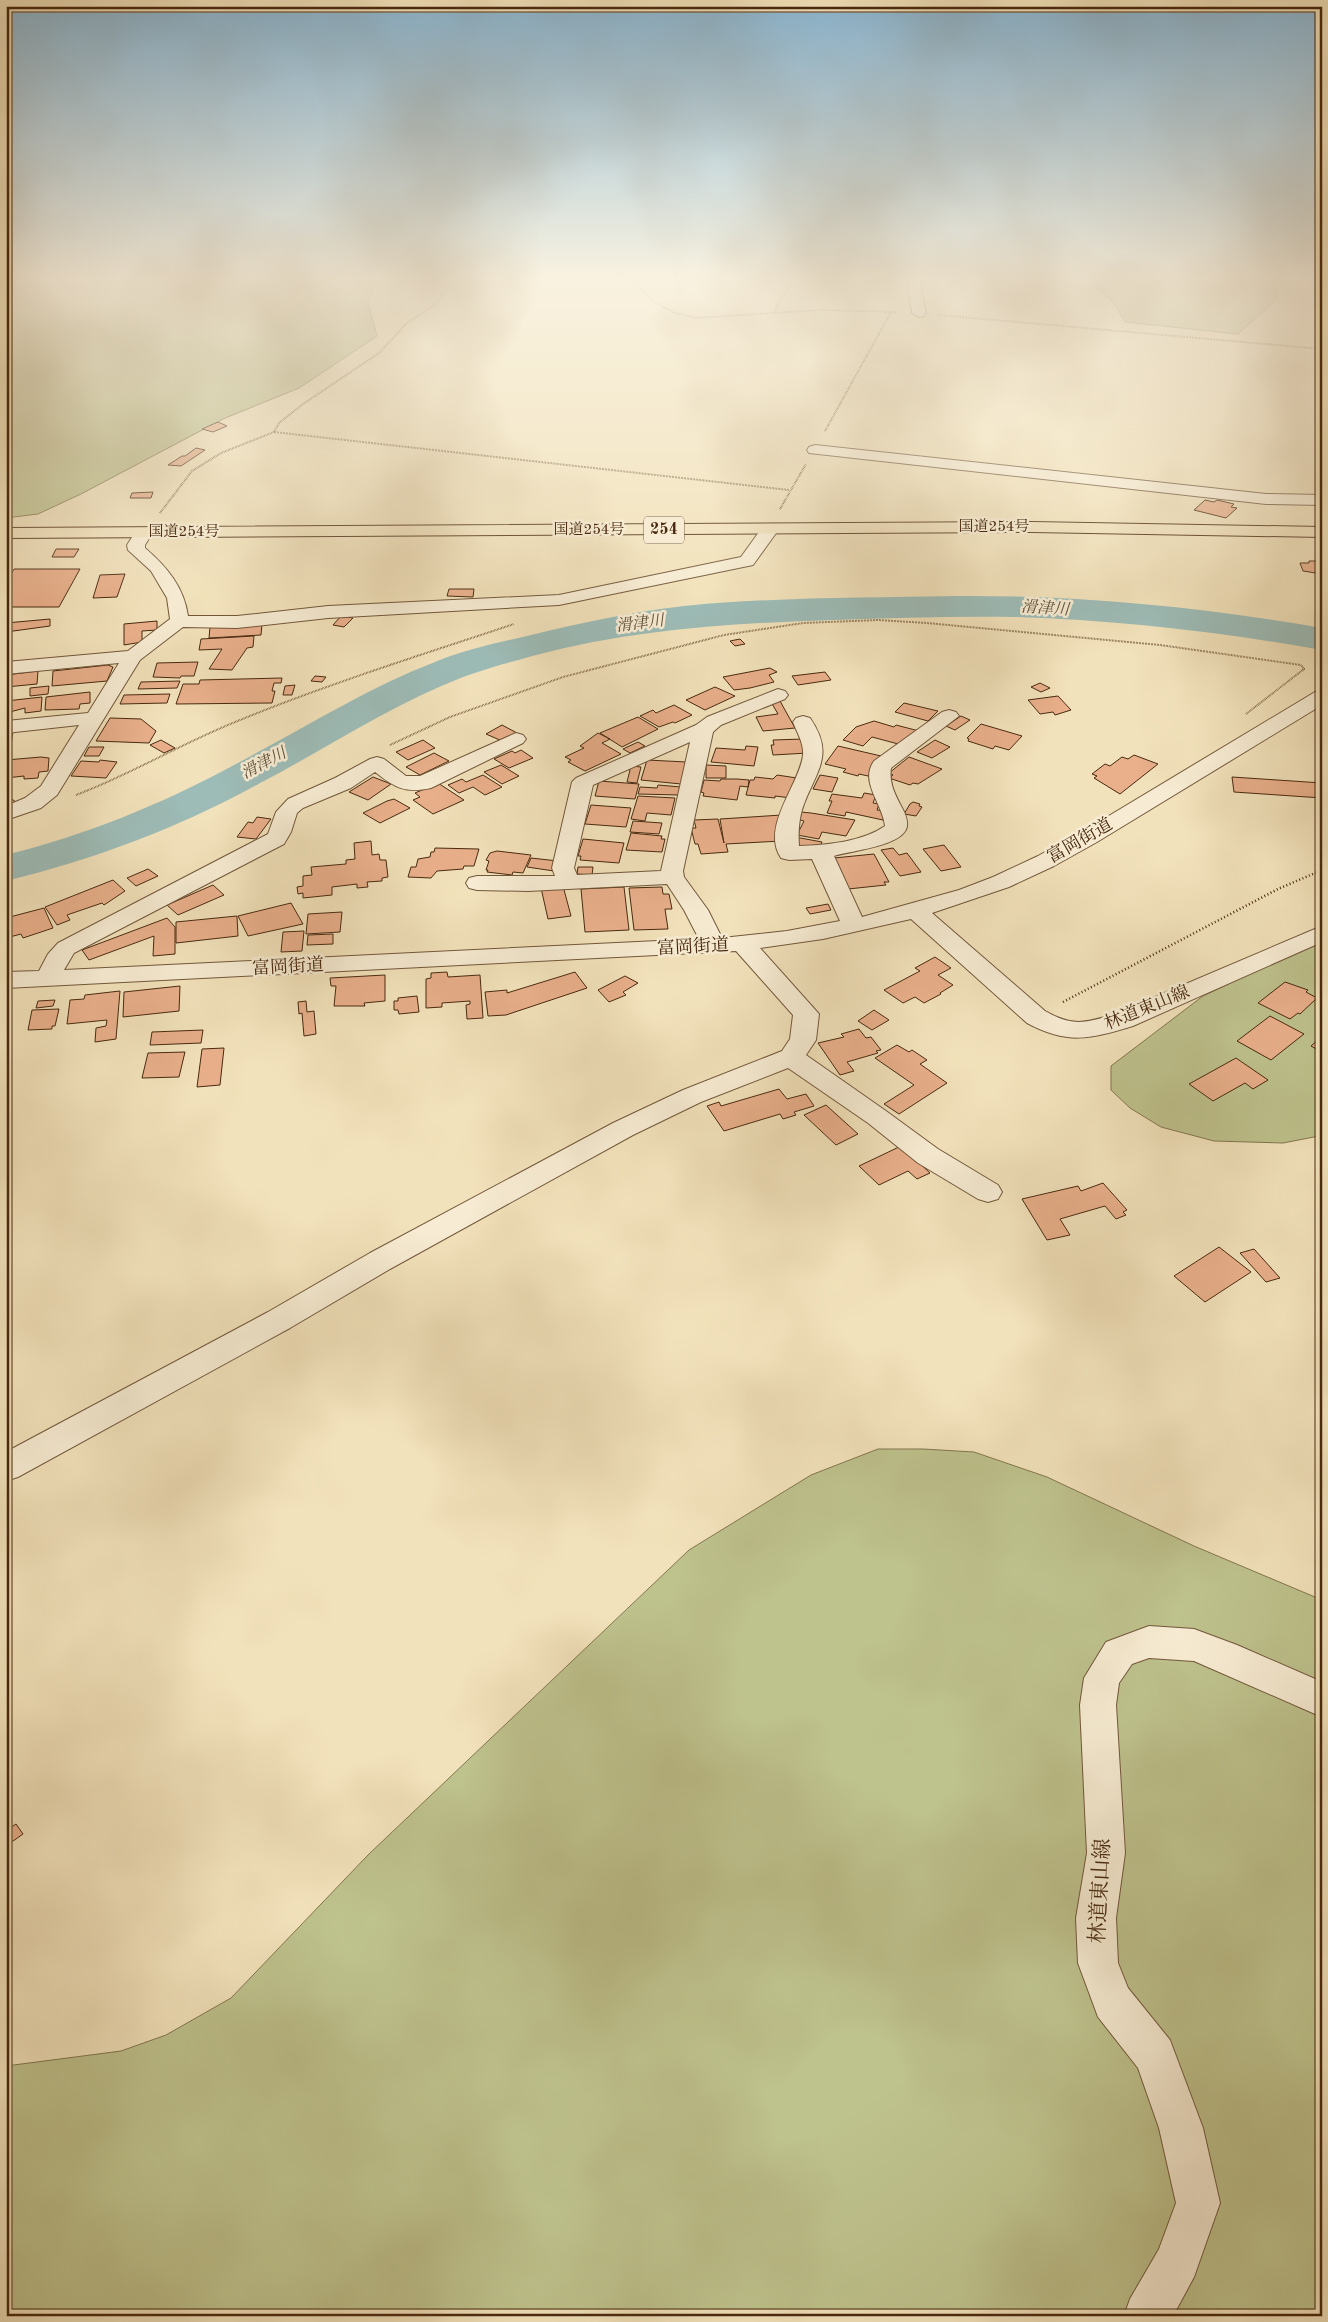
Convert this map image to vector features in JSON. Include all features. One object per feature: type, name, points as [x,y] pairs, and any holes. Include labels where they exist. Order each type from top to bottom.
[{"type":"highway","name":"国道254号","points":[[6,532],[1121,528],[1322,532]]},
{"type":"street","points":[[815,450],[1266,499],[1322,500]]},
{"type":"street","points":[[6,814],[33,803],[48,790],[134,656],[179,621],[210,624],[412,607],[540,602],[709,570],[747,560],[754,554],[770,529]]},
{"type":"street","points":[[144,532],[136,545],[137,550],[158,568],[176,598],[179,621]]},
{"type":"street","points":[[6,668],[134,656]]},
{"type":"street","points":[[569,881],[563,868],[583,782],[703,729],[714,721],[778,695]]},
{"type":"street","name":"富岡街道","points":[[6,980],[714,946],[743,944],[853,924],[915,910],[1001,882],[1064,852],[1322,696]]},
{"type":"street","points":[[823,854],[828,850],[869,842],[888,834],[896,828],[894,813],[880,787],[878,774],[881,765],[949,716]]},
{"type":"street","points":[[6,728],[93,718]]},
{"type":"street","points":[[803,722],[813,744],[813,761],[801,791],[792,805],[786,840],[789,853],[817,852],[823,854]]},
{"type":"street","points":[[703,729],[672,877],[696,910],[714,946]]},
{"type":"street","points":[[48,978],[60,954],[66,948],[276,840],[280,834],[285,814],[295,804],[343,783],[368,766],[377,763],[401,782],[423,783],[516,739]]},
{"type":"street","points":[[823,854],[823,859],[853,924]]},
{"type":"street","points":[[478,883],[528,884],[672,877]]},
{"type":"street","name":"林道東山線","points":[[915,910],[1036,1017],[1057,1028],[1078,1030],[1096,1028],[1124,1020],[1322,933]]},
{"type":"street","points":[[6,1468],[623,1129],[692,1096],[791,1057],[803,1040],[806,1014],[743,944]]},
{"type":"street","points":[[791,1057],[877,1117],[928,1156],[988,1192]]},
{"type":"street","name":"林道東山線","points":[[1147,2316],[1178,2261],[1198,2203],[1182,2128],[1155,2056],[1113,2002],[1098,1963],[1096,1918],[1106,1853],[1098,1704],[1102,1678],[1119,1653],[1150,1642],[1194,1645],[1224,1656],[1322,1700]]},
{"type":"path","points":[[274,432],[279,423],[328,387]]},
{"type":"path","points":[[770,529],[789,490],[815,450],[849,387]]},
{"type":"path","points":[[144,532],[192,470],[236,446],[274,432],[789,490]]},
{"type":"path","points":[[33,803],[76,795],[145,766],[226,726],[294,699],[526,621],[540,602]]},
{"type":"path","points":[[377,763],[379,754],[388,746],[450,717],[563,677],[724,635],[803,623],[842,621],[888,620],[1085,636],[1301,665],[1304,670],[1253,706],[1245,715],[1246,721],[1271,726]]},
{"type":"path","points":[[1036,1017],[1278,889],[1322,870]]},
{"type":"green space","points":[[6,387],[300,387],[223,419],[81,494],[38,514],[6,518]]},
{"type":"green space","points":[[1322,940],[1322,1134],[1283,1143],[1214,1141],[1161,1127],[1130,1108],[1111,1090],[1111,1066],[1203,996]]},
{"type":"green space","points":[[878,1449],[974,1452],[1047,1477],[1194,1546],[1322,1600],[1322,2316],[6,2316],[6,2066],[121,2051],[166,2035],[231,1998],[368,1855],[689,1550],[811,1475]]},
{"type":"building","points":[[218,422],[227,426],[213,432],[202,429]]},
{"type":"building","points":[[196,448],[205,450],[181,466],[168,465],[185,456]]},
{"type":"building","points":[[153,492],[151,498],[130,498],[132,493]]},
{"type":"building","points":[[1205,500],[1214,502],[1217,500],[1234,504],[1231,507],[1237,508],[1226,518],[1194,510]]},
{"type":"building","points":[[56,549],[79,549],[74,557],[52,557]]},
{"type":"building","points":[[1309,561],[1322,561],[1322,574],[1303,571],[1300,563],[1309,563]]},
{"type":"building","points":[[14,569],[80,569],[59,607],[6,607],[6,582]]},
{"type":"building","points":[[125,574],[117,597],[93,598],[100,575]]},
{"type":"building","points":[[449,589],[474,589],[473,597],[447,596]]},
{"type":"building","points":[[341,616],[353,618],[344,627],[333,625]]},
{"type":"building","points":[[50,619],[50,626],[6,632],[6,623]]},
{"type":"building","points":[[157,621],[157,630],[142,631],[142,642],[124,645],[124,624]]},
{"type":"building","points":[[262,624],[261,635],[209,638],[210,627]]},
{"type":"building","points":[[254,636],[253,647],[247,648],[232,670],[209,669],[222,649],[199,650],[201,639]]},
{"type":"building","points":[[740,639],[745,644],[735,646],[730,641]]},
{"type":"building","points":[[198,662],[194,676],[181,676],[180,678],[153,677],[157,663]]},
{"type":"building","points":[[108,665],[113,667],[107,681],[52,686],[53,671]]},
{"type":"building","points":[[770,668],[777,672],[769,675],[774,682],[750,688],[734,690],[723,677]]},
{"type":"building","points":[[38,671],[37,684],[6,687],[6,675]]},
{"type":"building","points":[[825,672],[831,680],[798,685],[792,676]]},
{"type":"building","points":[[315,676],[326,677],[322,682],[311,681]]},
{"type":"building","points":[[282,678],[281,683],[274,683],[272,691],[275,691],[272,703],[176,704],[183,684],[199,684],[200,680]]},
{"type":"building","points":[[180,681],[177,688],[138,689],[141,682]]},
{"type":"building","points":[[1040,683],[1050,688],[1041,692],[1031,687]]},
{"type":"building","points":[[295,685],[292,695],[283,695],[285,686]]},
{"type":"building","points":[[49,686],[48,694],[30,696],[30,688]]},
{"type":"building","points":[[715,687],[735,696],[705,710],[686,700]]},
{"type":"building","points":[[90,692],[90,703],[80,704],[79,709],[45,710],[46,697]]},
{"type":"building","points":[[170,694],[167,703],[120,704],[124,695]]},
{"type":"building","points":[[1058,696],[1071,710],[1055,715],[1053,712],[1040,714],[1028,700]]},
{"type":"building","points":[[42,697],[41,711],[25,713],[25,708],[6,713],[6,701]]},
{"type":"building","points":[[780,701],[795,728],[763,731],[756,717],[778,714],[771,702]]},
{"type":"building","points":[[904,703],[938,711],[928,721],[895,712]]},
{"type":"building","points":[[674,705],[692,715],[675,723],[659,727],[640,716],[653,710],[656,713]]},
{"type":"building","points":[[961,716],[970,720],[955,730],[946,726]]},
{"type":"building","points":[[638,717],[658,729],[622,747],[600,733]]},
{"type":"building","points":[[110,718],[141,719],[156,731],[149,743],[96,741]]},
{"type":"building","points":[[874,721],[894,727],[896,725],[919,731],[902,745],[872,737],[863,746],[843,740],[856,727]]},
{"type":"building","points":[[981,724],[1022,736],[1009,750],[995,746],[993,749],[968,741],[969,739],[967,738]]},
{"type":"building","points":[[502,725],[517,733],[502,741],[486,734]]},
{"type":"building","points":[[13,731],[10,753],[6,753],[6,732]]},
{"type":"building","points":[[598,733],[610,739],[602,743],[621,754],[585,771],[568,762],[571,760],[565,757],[584,748],[580,746]]},
{"type":"building","points":[[804,739],[808,753],[773,755],[771,745],[774,745],[773,740]]},
{"type":"building","points":[[161,740],[175,748],[164,753],[150,745]]},
{"type":"building","points":[[423,740],[435,748],[408,760],[396,752]]},
{"type":"building","points":[[935,740],[950,747],[932,758],[917,752]]},
{"type":"building","points":[[638,742],[645,746],[630,753],[623,749]]},
{"type":"building","points":[[746,746],[758,747],[754,766],[711,762],[716,748],[745,750]]},
{"type":"building","points":[[838,746],[881,756],[868,776],[859,774],[858,776],[843,772],[846,769],[825,764]]},
{"type":"building","points":[[89,747],[104,747],[99,756],[84,756]]},
{"type":"building","points":[[521,750],[533,758],[509,768],[494,759],[512,751],[515,753]]},
{"type":"building","points":[[434,753],[449,761],[420,775],[406,767]]},
{"type":"building","points":[[1134,755],[1158,764],[1120,794],[1094,778],[1097,776],[1092,774],[1105,764],[1110,766],[1122,757],[1128,759]]},
{"type":"building","points":[[909,757],[942,769],[918,784],[913,783],[910,785],[889,778],[893,775],[889,773]]},
{"type":"building","points":[[49,758],[48,771],[39,772],[38,778],[24,779],[24,776],[6,778],[6,760]]},
{"type":"building","points":[[100,760],[117,762],[106,778],[71,776],[81,761],[99,762]]},
{"type":"building","points":[[647,760],[686,762],[681,784],[641,780]]},
{"type":"building","points":[[501,765],[519,776],[502,784],[484,772]]},
{"type":"building","points":[[706,765],[726,766],[726,778],[706,778]]},
{"type":"building","points":[[631,766],[641,767],[637,783],[627,782]]},
{"type":"building","points":[[483,775],[502,787],[485,795],[473,787],[459,793],[448,785],[462,779],[466,782]]},
{"type":"building","points":[[777,775],[797,778],[791,798],[746,795],[750,780],[754,780],[755,777],[773,779]]},
{"type":"building","points":[[820,775],[838,778],[832,792],[813,789]]},
{"type":"building","points":[[373,777],[391,784],[368,800],[349,792]]},
{"type":"building","points":[[1232,777],[1322,783],[1322,798],[1234,792]]},
{"type":"building","points":[[721,779],[749,780],[748,787],[740,786],[737,800],[703,796],[704,793],[701,792],[704,780],[720,781]]},
{"type":"building","points":[[599,781],[639,784],[635,799],[595,796]]},
{"type":"building","points":[[438,783],[464,800],[433,814],[413,800],[420,797],[415,793]]},
{"type":"building","points":[[658,785],[681,787],[679,795],[638,794],[640,787],[657,788]]},
{"type":"building","points":[[864,793],[876,795],[873,803],[879,804],[877,810],[886,811],[883,820],[846,812],[845,816],[827,813],[832,801],[829,801],[832,794],[862,798]]},
{"type":"building","points":[[7,795],[17,803],[9,806],[6,804]]},
{"type":"building","points":[[638,796],[675,798],[671,815],[647,813],[645,821],[631,819]]},
{"type":"building","points":[[394,799],[410,808],[380,823],[363,813],[387,801]]},
{"type":"building","points":[[913,802],[920,804],[919,806],[922,807],[916,816],[904,814],[910,804]]},
{"type":"building","points":[[591,805],[631,808],[626,827],[585,824]]},
{"type":"building","points":[[801,812],[855,820],[846,836],[822,832],[819,839],[797,835],[804,821],[797,819]]},
{"type":"building","points":[[782,815],[781,841],[726,844],[728,852],[701,854],[698,844],[695,844],[691,828],[696,828],[694,820],[718,819],[724,843],[720,819]]},
{"type":"building","points":[[257,817],[271,819],[256,839],[237,837],[248,822],[253,823]]},
{"type":"building","points":[[633,821],[662,823],[659,834],[630,832]]},
{"type":"building","points":[[631,833],[662,836],[661,839],[665,839],[662,852],[626,850]]},
{"type":"building","points":[[795,837],[822,842],[819,849],[796,845]]},
{"type":"building","points":[[583,839],[624,843],[619,863],[580,860],[581,856],[578,856]]},
{"type":"building","points":[[371,841],[372,855],[379,854],[380,860],[386,860],[388,877],[382,878],[382,881],[367,882],[368,887],[357,888],[357,884],[332,887],[332,895],[303,898],[303,893],[298,894],[297,887],[303,886],[303,876],[312,875],[311,867],[346,864],[346,860],[355,859],[354,843]]},
{"type":"building","points":[[944,845],[961,867],[941,871],[923,849]]},
{"type":"building","points":[[435,848],[479,849],[474,866],[437,871],[431,878],[408,877],[411,867],[416,867],[418,859],[430,857],[431,852],[434,852]]},
{"type":"building","points":[[893,848],[899,855],[907,853],[921,872],[900,876],[881,850]]},
{"type":"building","points":[[497,851],[531,855],[523,873],[513,872],[512,875],[487,872],[489,861],[486,860],[490,853]]},
{"type":"building","points":[[874,854],[889,882],[884,882],[886,885],[848,889],[834,858]]},
{"type":"building","points":[[531,858],[558,861],[554,871],[527,867]]},
{"type":"building","points":[[578,867],[593,867],[592,875],[577,874]]},
{"type":"building","points":[[148,869],[158,876],[136,886],[127,878]]},
{"type":"building","points":[[113,880],[125,891],[104,905],[102,903],[67,915],[70,920],[57,925],[45,907]]},
{"type":"building","points":[[213,885],[224,895],[178,915],[167,905]]},
{"type":"building","points":[[563,886],[571,916],[548,919],[541,888]]},
{"type":"building","points":[[624,887],[629,930],[585,932],[581,889]]},
{"type":"building","points":[[662,887],[663,894],[669,894],[672,909],[665,909],[668,929],[634,930],[629,888]]},
{"type":"building","points":[[291,903],[303,924],[248,936],[238,916]]},
{"type":"building","points":[[828,904],[831,910],[810,914],[806,908]]},
{"type":"building","points":[[44,908],[53,928],[23,938],[21,934],[6,938],[6,918]]},
{"type":"building","points":[[342,912],[340,932],[306,934],[308,914]]},
{"type":"building","points":[[237,916],[238,936],[176,943],[176,922]]},
{"type":"building","points":[[167,918],[175,927],[175,954],[153,956],[154,936],[89,960],[82,950]]},
{"type":"building","points":[[304,931],[302,951],[281,952],[283,932]]},
{"type":"building","points":[[333,934],[333,944],[307,945],[308,935]]},
{"type":"building","points":[[935,957],[951,968],[938,975],[953,985],[941,994],[924,1003],[915,997],[903,1003],[884,990],[920,971],[915,968]]},
{"type":"building","points":[[447,972],[448,977],[480,975],[483,1018],[467,1019],[466,1005],[470,1004],[470,1001],[442,1003],[442,1007],[426,1008],[426,979],[431,978],[431,973]]},
{"type":"building","points":[[575,972],[587,988],[506,1015],[488,1016],[485,992],[507,990],[507,993]]},
{"type":"building","points":[[385,975],[385,1001],[364,1003],[365,1006],[334,1006],[336,986],[331,986],[330,978]]},
{"type":"building","points":[[625,976],[638,983],[623,992],[626,995],[609,1002],[598,990]]},
{"type":"building","points":[[1285,982],[1308,990],[1306,992],[1317,998],[1300,1014],[1298,1013],[1290,1019],[1258,1003]]},
{"type":"building","points":[[180,986],[179,1011],[123,1017],[124,992]]},
{"type":"building","points":[[120,991],[116,1039],[95,1042],[96,1028],[106,1026],[107,1020],[67,1024],[70,1000],[84,999],[85,995]]},
{"type":"building","points":[[417,996],[419,1012],[399,1014],[398,1010],[394,1010],[394,1001],[398,1001],[398,998]]},
{"type":"building","points":[[55,1000],[53,1006],[36,1008],[38,1001]]},
{"type":"building","points":[[306,1001],[307,1012],[314,1011],[316,1034],[304,1036],[302,1013],[299,1014],[298,1002]]},
{"type":"building","points":[[59,1009],[55,1026],[52,1026],[52,1029],[28,1030],[32,1010]]},
{"type":"building","points":[[874,1010],[889,1020],[872,1030],[858,1021]]},
{"type":"building","points":[[1270,1016],[1304,1034],[1271,1060],[1237,1041]]},
{"type":"building","points":[[859,1029],[866,1038],[871,1037],[881,1050],[876,1051],[878,1053],[847,1062],[854,1071],[840,1075],[818,1043],[844,1037],[841,1034]]},
{"type":"building","points":[[203,1030],[201,1043],[150,1045],[152,1032]]},
{"type":"building","points":[[1318,1040],[1322,1042],[1322,1052],[1311,1046]]},
{"type":"building","points":[[897,1045],[909,1052],[912,1050],[927,1060],[920,1064],[947,1083],[899,1114],[884,1104],[914,1085],[875,1058]]},
{"type":"building","points":[[224,1048],[220,1085],[197,1087],[202,1049]]},
{"type":"building","points":[[185,1052],[179,1077],[142,1078],[148,1053]]},
{"type":"building","points":[[1236,1058],[1268,1080],[1253,1089],[1245,1083],[1213,1101],[1189,1084]]},
{"type":"building","points":[[779,1089],[787,1099],[806,1094],[814,1106],[794,1112],[796,1115],[783,1119],[780,1114],[724,1131],[707,1106],[719,1102],[721,1106]]},
{"type":"building","points":[[826,1105],[858,1134],[836,1145],[804,1115]]},
{"type":"building","points":[[901,1146],[930,1173],[917,1179],[908,1171],[879,1185],[859,1166]]},
{"type":"building","points":[[1103,1183],[1127,1210],[1123,1212],[1126,1215],[1116,1219],[1105,1206],[1060,1219],[1070,1235],[1047,1240],[1022,1199],[1078,1186],[1081,1191]]},
{"type":"building","points":[[1219,1247],[1251,1272],[1205,1302],[1174,1276]]},
{"type":"building","points":[[1254,1249],[1280,1278],[1266,1282],[1240,1253]]},
{"type":"building","points":[[16,1824],[23,1834],[6,1846],[6,1831]]},
{"type":"waterway","name":"滑津川","points":[[6,868],[42,859],[112,836],[181,807],[247,775],[363,710],[406,688],[450,669],[529,646],[616,627],[683,617],[743,613],[935,607],[1014,607],[1169,617],[1245,626],[1322,639]]}]
